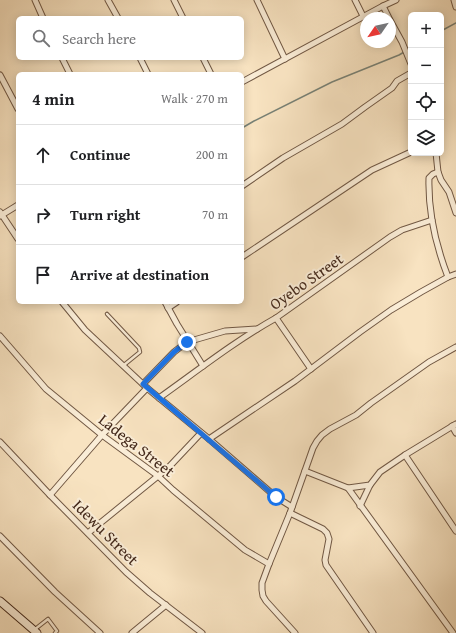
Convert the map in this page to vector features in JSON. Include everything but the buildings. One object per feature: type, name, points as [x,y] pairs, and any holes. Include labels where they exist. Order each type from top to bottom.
[{"type":"main road","points":[[0,600],[35,632]]},
{"type":"street","points":[[35,0],[42,16]]},
{"type":"street","points":[[108,0],[117,16]]},
{"type":"street","points":[[174,0],[182,16]]},
{"type":"street","points":[[257,0],[285,59]]},
{"type":"street","points":[[355,0],[361,12]]},
{"type":"street","points":[[371,12],[396,0]]},
{"type":"street","points":[[454,0],[456,6]]},
{"type":"street","points":[[383,6],[386,12]]},
{"type":"street","points":[[244,81],[360,18]]},
{"type":"street","points":[[396,30],[408,56]]},
{"type":"street","points":[[63,60],[69,72]]},
{"type":"street","points":[[141,60],[147,72]]},
{"type":"street","points":[[204,60],[210,72]]},
{"type":"street","points":[[0,75],[16,105]]},
{"type":"street","points":[[244,185],[283,158],[342,124],[392,88],[397,81],[408,75]]},
{"type":"street","points":[[244,256],[372,170],[408,153]]},
{"type":"street","points":[[436,156],[438,172],[441,180],[449,192],[456,213]]},
{"type":"street","points":[[438,172],[432,174],[429,178],[428,192],[432,220],[441,258],[448,277]]},
{"type":"street","points":[[16,206],[1,214],[16,236]]},
{"type":"street","name":"Oyebo Street","points":[[159,398],[257,329],[276,318],[390,237],[402,230],[432,220]]},
{"type":"street","points":[[209,439],[311,369],[391,310],[448,277],[456,274]]},
{"type":"street","points":[[64,304],[85,330],[145,386],[276,497],[292,507]]},
{"type":"street","points":[[166,304],[187,342],[203,366]]},
{"type":"street","points":[[168,308],[174,304]]},
{"type":"street","points":[[276,318],[311,369]]},
{"type":"street","points":[[50,495],[174,352],[187,342],[225,330],[257,329]]},
{"type":"street","name":"Ladega Street","points":[[0,336],[46,389],[102,435],[158,476],[245,550],[269,564]]},
{"type":"street","points":[[295,633],[266,601],[263,596],[262,583],[290,513],[313,448],[322,435],[330,429],[356,415],[429,362],[456,347]]},
{"type":"street","points":[[360,506],[370,485],[380,472],[454,425],[456,433]]},
{"type":"street","points":[[88,533],[168,468],[201,433]]},
{"type":"street","name":"Idewu Street","points":[[0,442],[126,572],[150,593],[202,633]]},
{"type":"street","points":[[405,455],[456,531]]},
{"type":"street","points":[[305,471],[348,488],[370,485]]},
{"type":"street","points":[[348,488],[453,633]]},
{"type":"street","points":[[290,513],[323,529],[327,533],[329,539],[325,560],[326,565],[373,633]]},
{"type":"street","points":[[0,536],[55,592],[100,633]]},
{"type":"street","points":[[132,633],[166,604]]},
{"type":"lane","points":[[107,314],[139,348],[140,352],[124,366]]},
{"type":"lane","points":[[35,632],[48,620],[57,631],[55,633]]},
{"type":"waterway","points":[[444,29],[456,23]]},
{"type":"waterway","points":[[244,127],[332,82],[399,55],[408,50]]},
{"type":"route","points":[[187,342],[174,352],[143,384],[276,497]]}]
